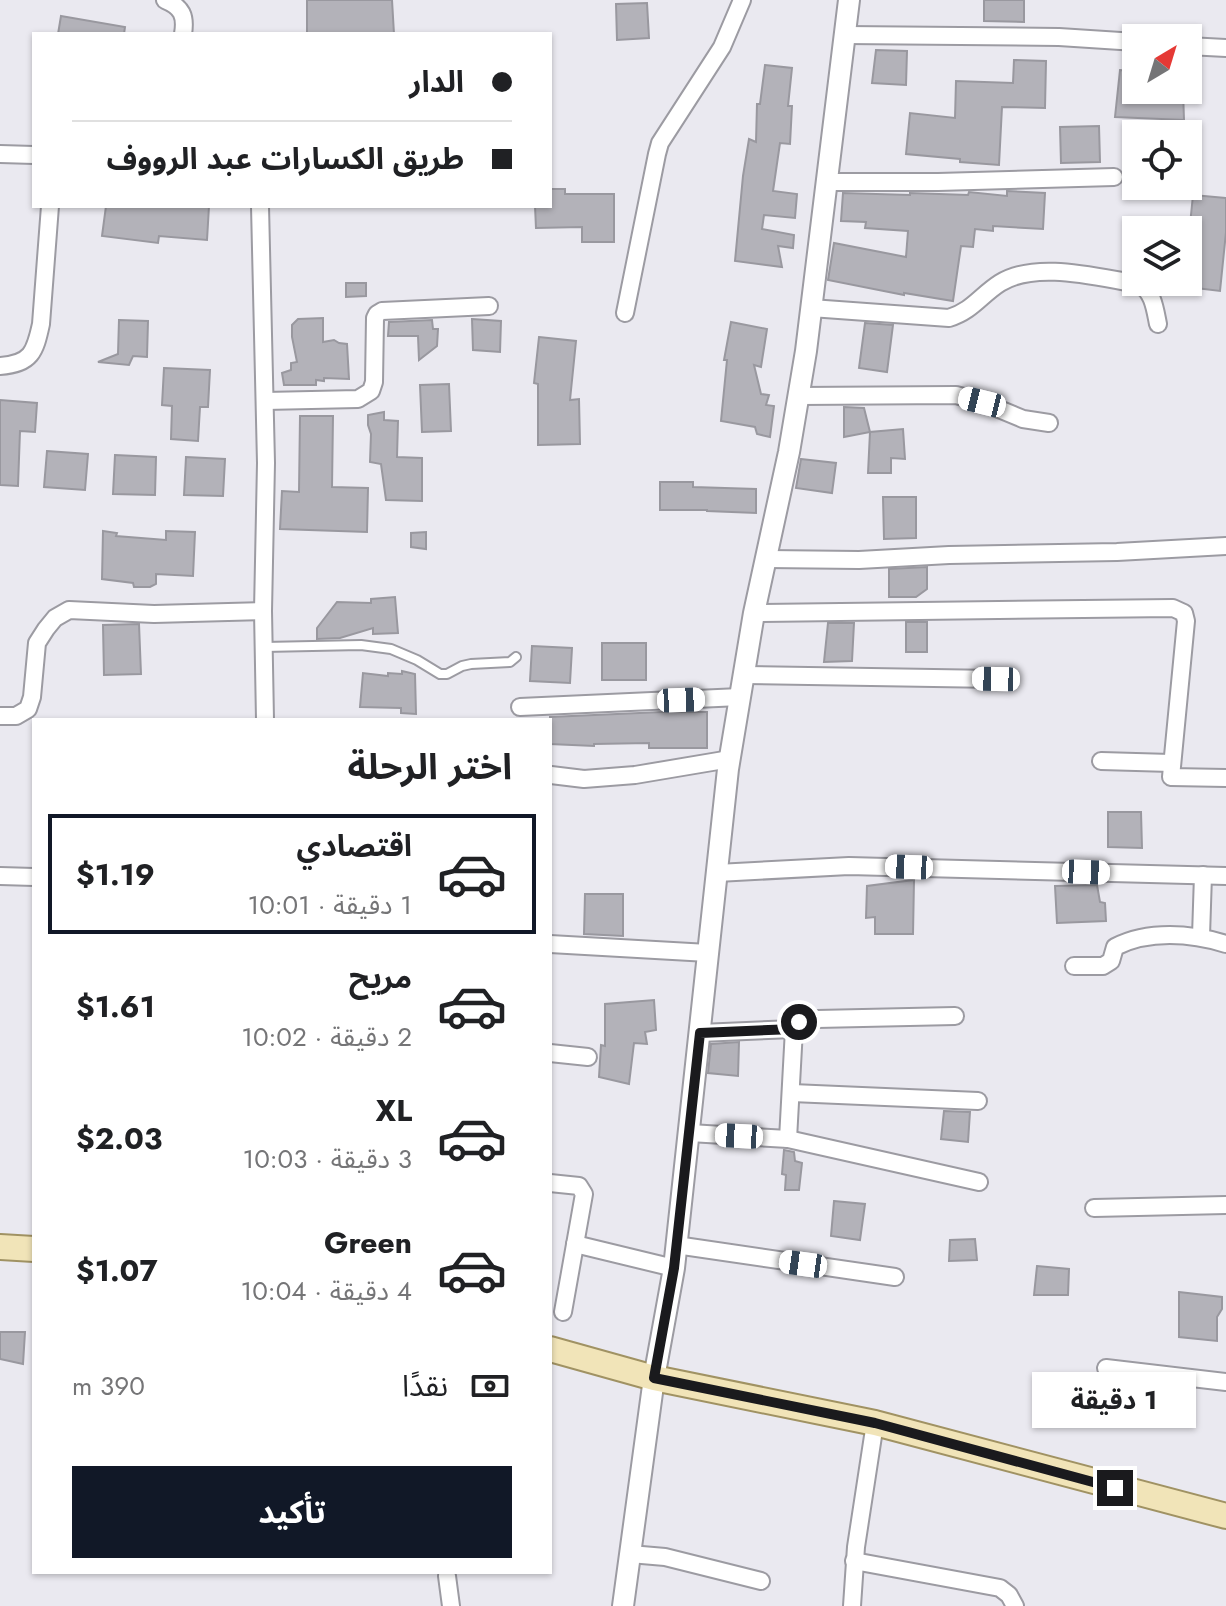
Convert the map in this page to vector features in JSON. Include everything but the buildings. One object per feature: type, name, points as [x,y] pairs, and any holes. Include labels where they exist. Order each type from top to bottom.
[{"type":"main road","points":[[0,1247],[32,1249]]},
{"type":"main road","points":[[552,1350],[654,1378],[875,1423],[1226,1516]]},
{"type":"street","points":[[165,0],[182,11],[183,32]]},
{"type":"street","points":[[625,313],[660,143],[722,47],[742,0]]},
{"type":"street","points":[[623,1606],[654,1378],[674,1268],[730,759],[754,613],[798,396],[849,0]]},
{"type":"street","points":[[845,35],[1059,37],[1122,41]]},
{"type":"street","points":[[1202,47],[1226,48]]},
{"type":"street","points":[[0,154],[32,155]]},
{"type":"street","points":[[826,182],[1114,177]]},
{"type":"street","points":[[0,366],[15,365],[31,356],[38,340],[50,208]]},
{"type":"street","points":[[260,208],[266,463],[263,611],[265,718]]},
{"type":"street","points":[[811,308],[949,318],[963,314],[999,284],[1019,274],[1058,272],[1146,287],[1153,300],[1158,324]]},
{"type":"street","points":[[265,401],[358,399],[365,396],[374,382],[375,318],[382,311],[489,306]]},
{"type":"street","points":[[798,396],[956,395],[1023,419],[1049,423]]},
{"type":"street","points":[[767,559],[859,560],[1226,546]]},
{"type":"street","points":[[754,613],[1179,609],[1186,621],[1171,777],[1226,778]]},
{"type":"street","points":[[0,716],[16,716],[28,709],[37,643],[55,618],[69,610],[154,614],[263,611]]},
{"type":"street","points":[[744,675],[996,679]]},
{"type":"street","points":[[520,707],[740,697]]},
{"type":"street","points":[[552,775],[584,779],[635,775],[730,759]]},
{"type":"street","points":[[1101,761],[1171,763]]},
{"type":"street","points":[[717,873],[849,866],[1226,876]]},
{"type":"street","points":[[1201,936],[1203,875]]},
{"type":"street","points":[[0,876],[32,877]]},
{"type":"street","points":[[1074,966],[1103,966],[1111,961],[1115,947],[1139,937],[1201,936],[1226,944]]},
{"type":"street","points":[[552,944],[708,953]]},
{"type":"street","points":[[788,1139],[794,1029],[799,1022],[955,1016]]},
{"type":"street","points":[[700,1033],[794,1029]]},
{"type":"street","points":[[552,1053],[588,1057]]},
{"type":"street","points":[[792,1093],[978,1101]]},
{"type":"street","points":[[690,1133],[788,1139],[979,1182]]},
{"type":"street","points":[[552,1183],[579,1186],[584,1194],[563,1312]]},
{"type":"street","points":[[1094,1208],[1226,1205]]},
{"type":"street","points":[[575,1244],[674,1268]]},
{"type":"street","points":[[676,1245],[895,1277]]},
{"type":"street","points":[[1106,1368],[1226,1382]]},
{"type":"street","points":[[852,1606],[854,1561],[875,1423]]},
{"type":"street","points":[[630,1554],[665,1557],[761,1581]]},
{"type":"street","points":[[854,1561],[1000,1588],[1009,1595],[1015,1606]]},
{"type":"street","points":[[447,1576],[451,1606]]},
{"type":"lane","points":[[264,647],[361,645],[391,649],[431,670],[447,674],[462,666],[510,662],[516,657]]},
{"type":"route","points":[[799,1022],[794,1029],[700,1033],[674,1268],[654,1378],[875,1423],[1115,1488]]}]
